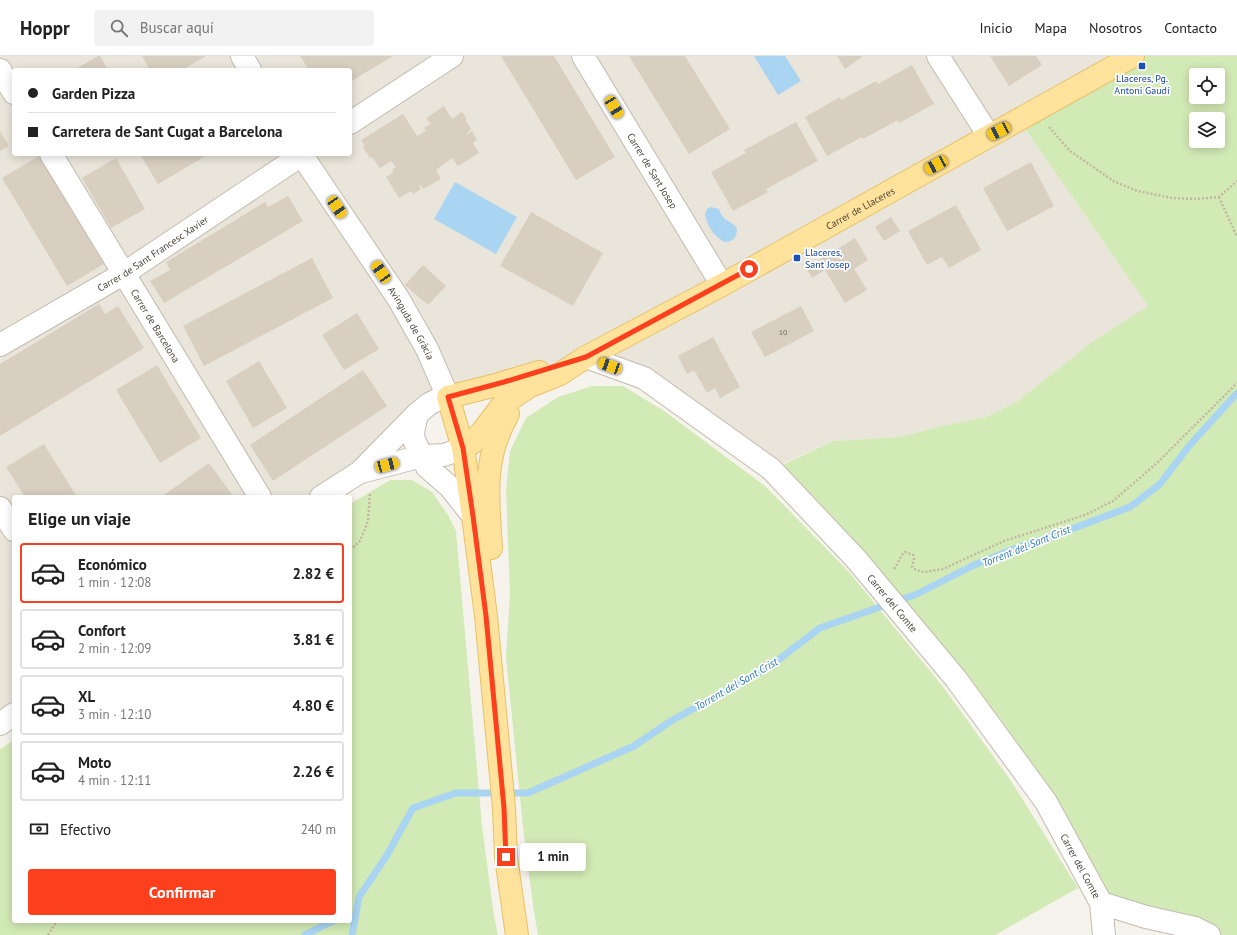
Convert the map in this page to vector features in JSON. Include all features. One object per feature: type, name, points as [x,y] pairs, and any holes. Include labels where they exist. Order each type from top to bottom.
[{"type":"main road","name":"Carrer de Llaceres","points":[[586,357],[722,285],[1134,56]]},
{"type":"main road","points":[[517,935],[506,857],[504,808],[486,616],[463,448],[448,397],[498,384],[586,357]]},
{"type":"main road","points":[[463,448],[472,443],[504,403],[530,386],[560,374],[586,357]]},
{"type":"main road","points":[[486,616],[491,581],[488,503],[490,465],[495,440],[500,427],[519,393]]},
{"type":"street","points":[[242,56],[249,68]]},
{"type":"street","points":[[352,122],[452,56]]},
{"type":"street","name":"Carrer de Sant Josep","points":[[583,56],[722,285]]},
{"type":"street","points":[[938,56],[989,136]]},
{"type":"street","points":[[0,70],[12,90]]},
{"type":"street","name":"Carrer de Barcelona","points":[[52,156],[259,495]]},
{"type":"street","name":"Carrer de Sant Francesc Xavier","points":[[0,345],[123,274],[299,156]]},
{"type":"street","name":"Avinguda de Gràcia","points":[[303,156],[398,298],[427,349],[448,397]]},
{"type":"street","name":"Carrer del Comte","points":[[586,357],[644,378],[771,469],[856,559],[956,679],[1046,802],[1101,903],[1104,935]]},
{"type":"street","points":[[324,495],[360,472],[417,414],[429,404],[448,397]]},
{"type":"street","points":[[417,414],[413,432],[414,440],[427,467],[450,487],[473,516]]},
{"type":"street","points":[[360,472],[422,456],[444,455],[463,448]]},
{"type":"street","points":[[0,508],[12,527]]},
{"type":"street","points":[[0,724],[12,715]]},
{"type":"street","points":[[1101,903],[1146,917],[1195,928],[1209,935]]},
{"type":"path","points":[[1036,111],[1070,151],[1115,182],[1138,192],[1172,198],[1195,199],[1219,197],[1237,181]]},
{"type":"path","points":[[1219,197],[1237,237]]},
{"type":"path","points":[[889,598],[890,575],[898,564],[900,556],[905,552],[913,554],[914,559],[912,566],[916,570],[924,572],[943,569],[1004,541],[1085,515],[1113,501],[1158,463],[1237,383]]},
{"type":"path","points":[[352,548],[360,541],[368,521],[370,488],[360,472]]},
{"type":"path","points":[[48,935],[56,923]]},
{"type":"shaded area","points":[[0,56],[1133,56],[1019,120],[1148,306],[1092,342],[1018,401],[986,417],[937,427],[900,437],[833,441],[771,469],[644,378],[586,357],[459,394],[322,495],[12,495],[12,715],[0,724]]},
{"type":"green space","points":[[1135,56],[1237,56],[1237,935],[1209,935],[1101,903],[1046,802],[772,470],[833,441],[900,437],[937,427],[986,417],[1018,401],[1092,342],[1148,306],[1019,120]]},
{"type":"green space","points":[[592,386],[623,386],[664,411],[765,486],[849,572],[944,688],[1011,781],[1078,888],[995,935],[538,935],[523,827],[506,657],[510,594],[506,489],[510,451],[526,418],[558,397]]},
{"type":"green space","points":[[390,480],[412,480],[432,492],[448,515],[456,531],[482,826],[498,935],[0,935],[0,749],[12,741],[12,923],[352,923],[352,503]]},
{"type":"water","points":[[754,56],[785,56],[801,81],[778,95]]},
{"type":"water","points":[[455,182],[517,217],[496,254],[434,219]]},
{"type":"water","points":[[711,207],[719,209],[721,215],[736,227],[737,233],[732,240],[724,242],[717,237],[707,223],[705,214],[707,209]]},
{"type":"building","points":[[100,56],[107,68],[77,68]]},
{"type":"building","points":[[142,56],[206,56],[185,68],[149,68]]},
{"type":"building","points":[[300,56],[393,56],[352,81],[352,68],[308,68]]},
{"type":"building","points":[[501,56],[554,56],[615,157],[576,180]]},
{"type":"building","points":[[629,56],[685,56],[730,129],[689,154]]},
{"type":"building","points":[[837,56],[863,56],[845,69]]},
{"type":"building","points":[[990,56],[1036,56],[1042,65],[1009,86]]},
{"type":"building","points":[[912,65],[934,104],[899,123],[898,120],[863,139],[862,137],[827,156],[805,117],[840,97],[841,100],[876,81],[878,84]]},
{"type":"building","points":[[444,106],[452,119],[462,112],[471,129],[467,133],[468,134],[472,131],[477,140],[473,143],[479,153],[458,166],[452,158],[436,170],[441,179],[423,189],[421,185],[419,186],[421,189],[413,194],[411,191],[399,198],[386,177],[393,172],[392,170],[396,167],[391,161],[380,168],[372,157],[370,158],[363,147],[365,146],[361,140],[403,114],[417,136],[426,131],[424,128],[431,124],[426,118]]},
{"type":"building","points":[[796,122],[818,161],[766,189],[768,192],[733,211],[711,172],[746,153],[744,150]]},
{"type":"building","points":[[0,131],[9,146],[0,151]]},
{"type":"building","points":[[39,156],[104,264],[67,286],[2,178]]},
{"type":"building","points":[[141,156],[206,156],[158,184]]},
{"type":"building","points":[[116,158],[145,209],[111,228],[82,178]]},
{"type":"building","points":[[1031,162],[1054,206],[1007,231],[983,188]]},
{"type":"building","points":[[288,196],[303,221],[164,303],[150,281],[170,270],[166,262],[265,202],[268,207]]},
{"type":"building","points":[[956,205],[981,250],[949,268],[942,257],[927,265],[908,231]]},
{"type":"building","points":[[531,212],[603,253],[573,306],[500,266]]},
{"type":"building","points":[[891,217],[900,231],[884,241],[875,227]]},
{"type":"building","points":[[855,238],[868,260],[854,269],[867,290],[845,303],[825,270],[812,278],[806,268]]},
{"type":"building","points":[[312,258],[333,298],[204,366],[183,326]]},
{"type":"building","points":[[423,265],[446,286],[428,305],[405,285]]},
{"type":"building","points":[[99,304],[105,314],[118,306],[144,348],[0,436],[0,364]]},
{"type":"building","points":[[801,306],[814,331],[765,357],[751,332]]},
{"type":"building","points":[[357,313],[379,349],[344,370],[322,335]]},
{"type":"building","points":[[713,337],[740,387],[720,398],[715,388],[707,393],[694,370],[687,374],[678,356]]},
{"type":"building","points":[[259,361],[287,408],[253,428],[226,381]]},
{"type":"building","points":[[157,365],[201,438],[160,463],[116,390]]},
{"type":"building","points":[[363,370],[387,406],[273,481],[250,445]]},
{"type":"building","points":[[44,444],[76,495],[24,495],[6,467]]},
{"type":"building","points":[[209,463],[233,495],[164,495]]},
{"type":"waterway","name":"Torrent del Sant Crist","points":[[352,935],[359,897],[387,855],[413,808],[456,793],[528,793],[634,746],[671,721],[769,667],[820,628],[917,594],[972,566],[1011,550],[1130,507],[1160,484],[1189,446],[1237,393]]},
{"type":"waterway","points":[[305,935],[329,923]]},
{"type":"place","name":"Llaceres, Pg. Antoni Gaudí","points":[[1142,66]]},
{"type":"place","name":"Llaceres, Sant Josep","points":[[797,258]]},
{"type":"route","points":[[506,857],[504,808],[486,616],[468,475],[463,448],[448,397],[488,387],[586,357],[749,269]]}]
